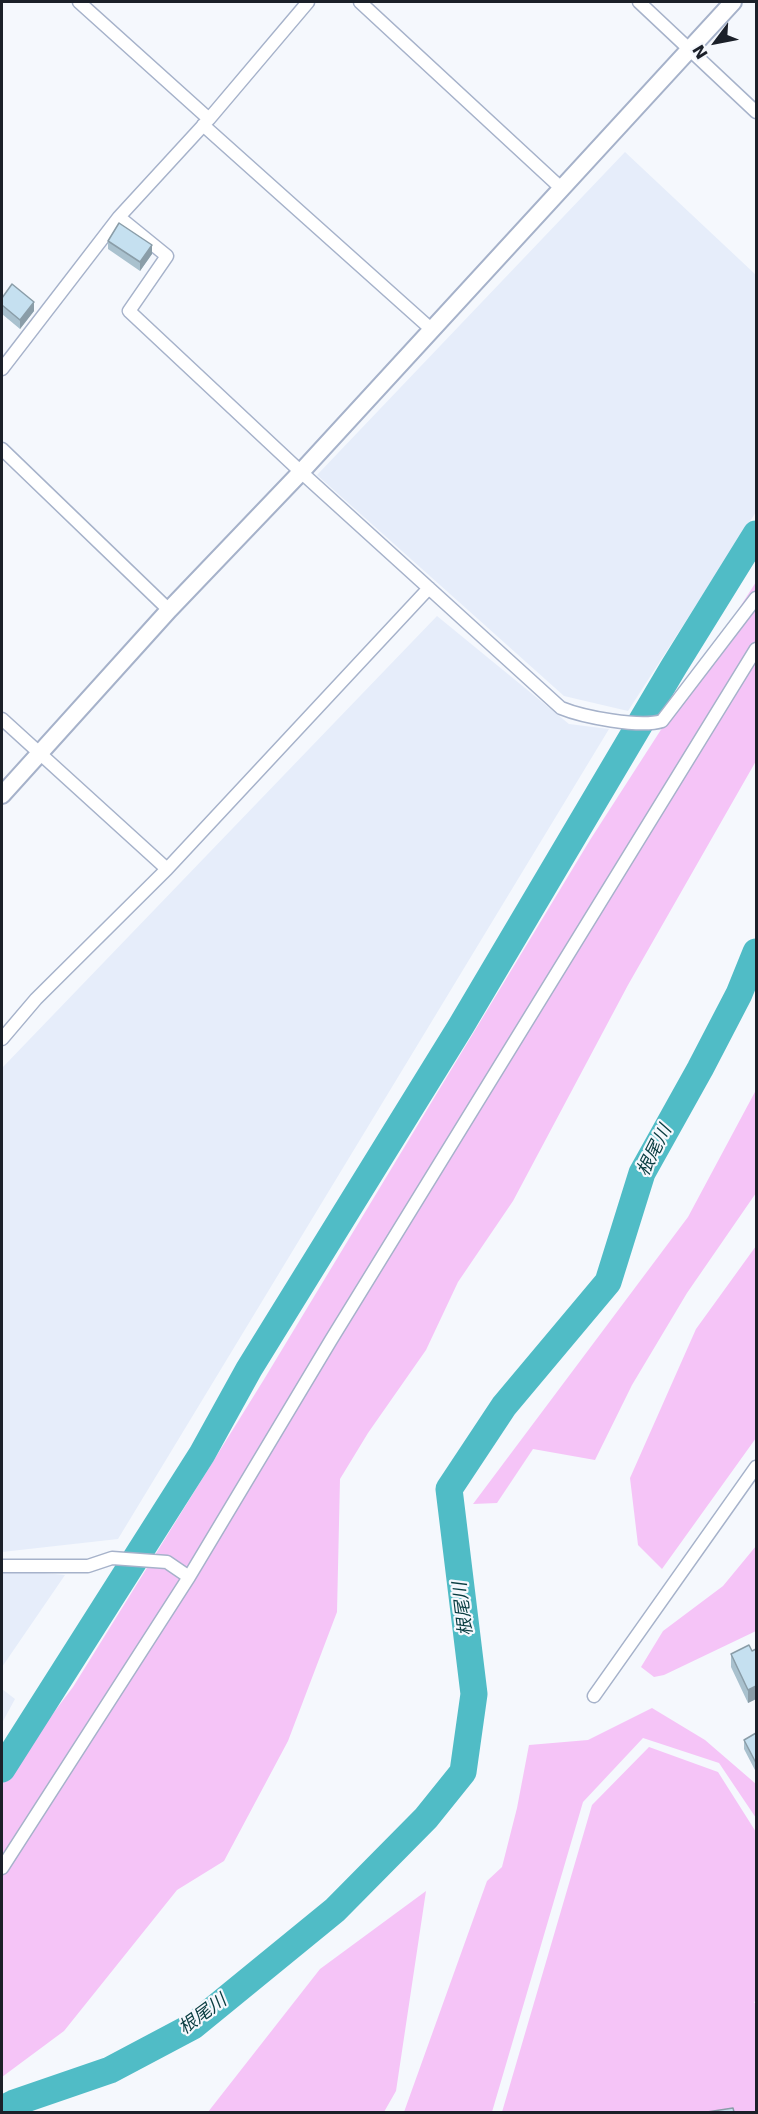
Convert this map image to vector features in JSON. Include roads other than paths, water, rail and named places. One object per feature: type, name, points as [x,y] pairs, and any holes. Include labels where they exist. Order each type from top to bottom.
[{"type":"street","points":[[79,2],[432,329]]},
{"type":"street","points":[[2,369],[119,217],[206,122],[308,2]]},
{"type":"street","points":[[360,2],[561,188]]},
{"type":"street","points":[[639,2],[756,112]]},
{"type":"street","points":[[2,795],[169,610],[301,472],[733,2]]},
{"type":"street","points":[[119,217],[167,256],[129,311],[301,472],[561,708],[574,714],[624,721],[653,724],[662,721],[756,598]]},
{"type":"street","points":[[2,449],[169,610]]},
{"type":"street","points":[[2,1039],[36,999],[167,869],[429,588]]},
{"type":"street","points":[[2,1868],[189,1577],[331,1340],[756,649]]},
{"type":"street","points":[[2,719],[167,869]]},
{"type":"street","points":[[594,1696],[756,1467]]},
{"type":"street","points":[[2,1566],[88,1566],[112,1558],[167,1562],[189,1577]]},
{"type":"waterway","points":[[2,1769],[202,1454],[249,1369],[461,1026],[673,668],[756,534]]},
{"type":"waterway","name":"根尾川","points":[[2,2109],[110,2070],[193,2026],[335,1910],[426,1818],[463,1772],[474,1694],[449,1489],[504,1406],[608,1282],[642,1173],[739,994],[756,952]]}]
